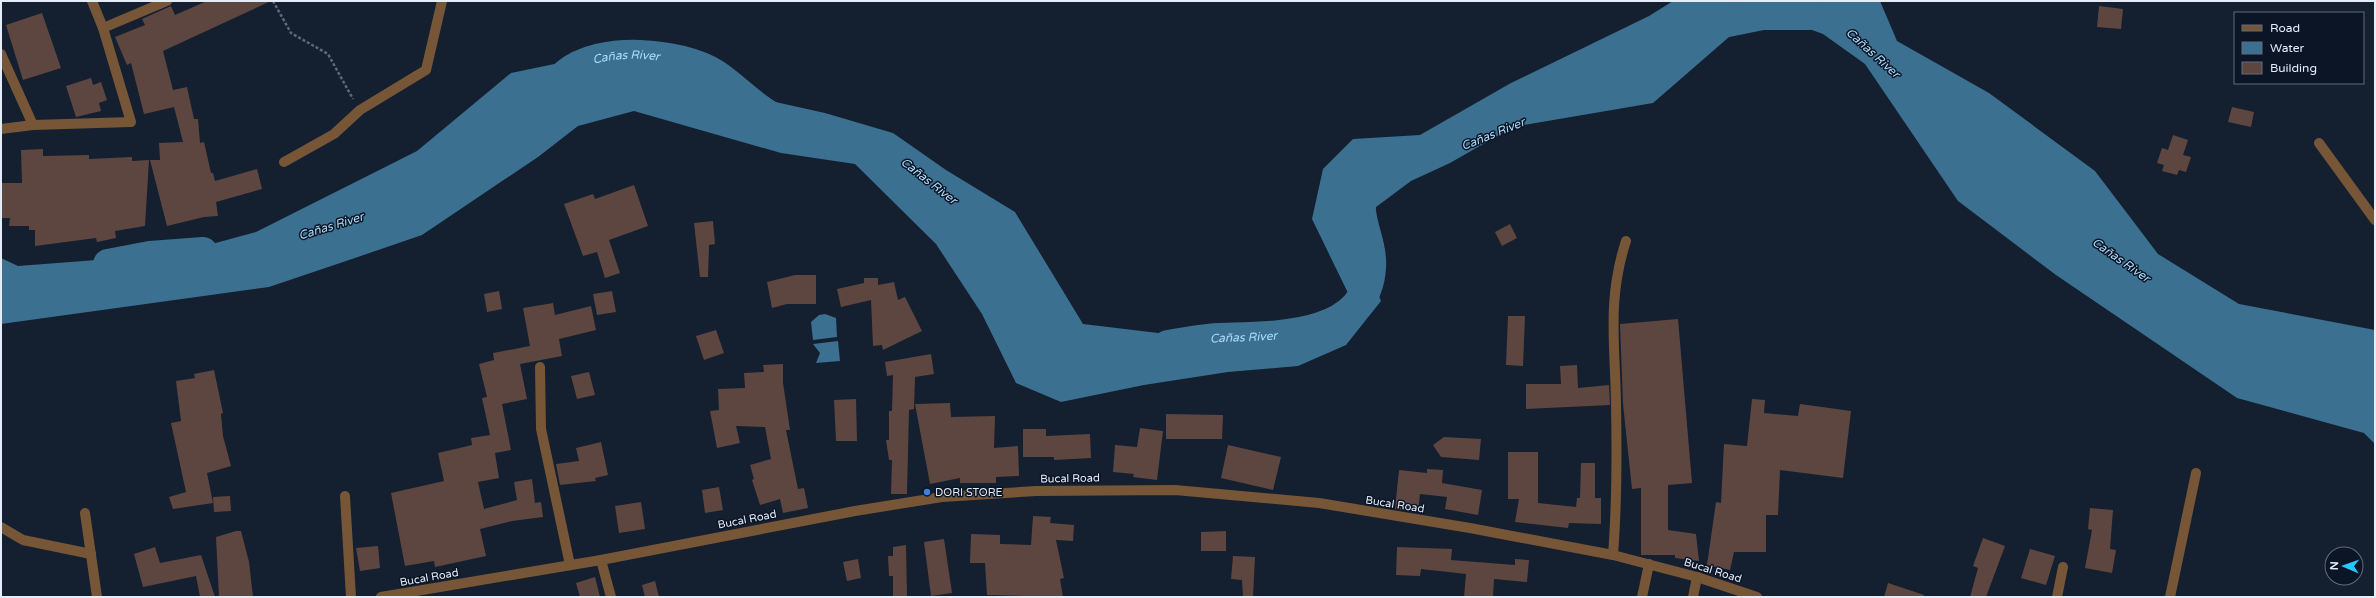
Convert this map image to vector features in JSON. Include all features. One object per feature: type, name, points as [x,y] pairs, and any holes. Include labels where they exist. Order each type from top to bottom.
[{"type":"street","points":[[1,129],[33,125],[131,122],[103,28],[92,1]]},
{"type":"street","points":[[103,28],[167,1]]},
{"type":"street","points":[[284,162],[334,134],[360,110],[426,70],[442,1]]},
{"type":"street","points":[[1,54],[33,125]]},
{"type":"street","points":[[2319,143],[2375,220]]},
{"type":"street","points":[[1613,555],[1617,492],[1612,310],[1617,268],[1626,241]]},
{"type":"street","points":[[540,367],[541,429],[570,565]]},
{"type":"street","points":[[2170,597],[2196,473]]},
{"type":"street","name":"Bucal Road","points":[[388,596],[601,560],[856,511],[942,497],[1036,491],[1175,490],[1319,503],[1613,555],[1696,577],[1757,597]]},
{"type":"street","points":[[345,496],[351,597]]},
{"type":"street","points":[[85,513],[97,597]]},
{"type":"street","points":[[1,527],[23,540],[91,554]]},
{"type":"street","points":[[601,560],[611,597]]},
{"type":"street","points":[[1642,597],[1649,564]]},
{"type":"street","points":[[2057,597],[2063,568]]},
{"type":"street","points":[[1693,597],[1696,577]]},
{"type":"path","points":[[273,1],[291,33],[328,54],[360,110]]},
{"type":"water","points":[[1673,1],[1880,1],[1897,41],[1989,93],[2095,171],[2158,254],[2239,304],[2375,330],[2375,444],[2364,433],[2237,398],[2056,275],[1958,201],[1865,64],[1823,34],[1759,11],[1653,103],[1513,127],[1450,163],[1411,181],[1368,213],[1362,253],[1381,301],[1346,345],[1298,366],[1228,372],[1144,385],[1061,402],[1016,383],[982,314],[936,244],[855,164],[781,153],[634,111],[578,126],[538,157],[422,235],[269,287],[1,324],[1,258],[18,266],[175,254],[256,232],[417,151],[511,73],[588,57],[641,58],[692,68],[739,94],[825,113],[893,133],[946,170],[1015,212],[1083,324],[1267,346],[1330,313],[1348,293],[1312,219],[1323,169],[1353,139],[1420,135],[1511,83],[1649,16]]},
{"type":"water","points":[[825,314],[836,318],[837,337],[813,340],[811,322],[819,315]]},
{"type":"water","points":[[838,341],[840,361],[816,363],[820,353],[813,344]]},
{"type":"building","points":[[207,1],[271,1],[163,51],[173,90],[187,87],[194,119],[198,119],[200,143],[204,142],[211,173],[213,173],[215,181],[257,169],[262,189],[216,202],[218,216],[204,217],[167,226],[150,160],[160,160],[159,143],[183,142],[174,107],[144,114],[131,63],[127,65],[115,37],[145,25],[142,19],[171,6],[175,15]]},
{"type":"building","points":[[2099,6],[2123,9],[2121,29],[2097,27]]},
{"type":"building","points":[[42,13],[61,68],[23,80],[6,25]]},
{"type":"building","points":[[91,78],[93,85],[101,82],[107,100],[99,103],[101,111],[76,117],[66,86]]},
{"type":"building","points":[[2232,107],[2254,112],[2251,127],[2228,122]]},
{"type":"building","points":[[2173,135],[2188,140],[2183,155],[2191,157],[2186,172],[2179,170],[2177,175],[2162,171],[2164,165],[2157,163],[2162,148],[2168,150]]},
{"type":"building","points":[[43,149],[43,156],[89,155],[89,159],[132,157],[132,161],[149,160],[145,226],[115,231],[116,238],[97,242],[96,238],[35,246],[35,230],[29,230],[29,226],[9,226],[10,218],[1,218],[1,183],[22,183],[21,150]]},
{"type":"building","points":[[634,185],[648,226],[609,240],[620,273],[605,278],[597,252],[583,256],[564,204],[593,194],[595,199]]},
{"type":"building","points":[[713,221],[715,244],[709,245],[708,277],[700,277],[694,223]]},
{"type":"building","points":[[1510,224],[1517,238],[1502,246],[1495,232]]},
{"type":"building","points":[[795,275],[816,275],[816,304],[787,304],[772,308],[767,282]]},
{"type":"building","points":[[864,278],[878,278],[878,285],[894,282],[898,300],[905,297],[922,331],[883,350],[882,345],[873,346],[871,300],[841,307],[837,289],[864,283]]},
{"type":"building","points":[[499,291],[502,309],[487,312],[484,294]]},
{"type":"building","points":[[612,291],[616,312],[597,315],[593,294]]},
{"type":"building","points":[[553,303],[555,315],[591,306],[596,330],[559,339],[562,356],[520,364],[527,399],[502,404],[511,450],[495,453],[499,478],[478,482],[484,509],[517,500],[514,482],[532,479],[535,503],[541,502],[543,517],[512,521],[480,529],[486,556],[435,567],[434,561],[405,566],[391,493],[444,481],[438,453],[472,445],[471,438],[490,435],[482,398],[487,397],[479,364],[494,360],[493,353],[530,346],[523,308]]},
{"type":"building","points":[[1508,316],[1525,316],[1523,366],[1506,365]]},
{"type":"building","points":[[1678,319],[1692,483],[1668,485],[1668,530],[1696,534],[1699,561],[1675,558],[1675,555],[1641,555],[1641,488],[1632,489],[1623,404],[1620,324]]},
{"type":"building","points":[[716,330],[724,353],[704,360],[696,336]]},
{"type":"building","points":[[931,354],[934,374],[915,377],[914,409],[909,410],[907,494],[891,494],[892,460],[889,460],[886,440],[889,440],[889,411],[892,411],[893,375],[887,376],[885,362]]},
{"type":"building","points":[[783,364],[783,383],[790,430],[786,430],[798,489],[804,488],[808,508],[783,513],[780,499],[760,505],[752,480],[754,479],[750,465],[771,459],[765,427],[736,426],[740,443],[717,448],[710,411],[719,410],[718,389],[745,388],[744,373],[764,372],[763,365]]},
{"type":"building","points":[[1577,365],[1578,388],[1609,385],[1610,405],[1526,409],[1526,384],[1561,384],[1560,366]]},
{"type":"building","points":[[214,370],[223,413],[221,414],[223,436],[231,466],[207,473],[213,503],[173,509],[169,497],[186,492],[171,423],[181,421],[176,381],[195,378],[194,374]]},
{"type":"building","points":[[589,372],[595,395],[577,399],[571,376]]},
{"type":"building","points":[[856,399],[857,441],[836,441],[834,400]]},
{"type":"building","points":[[1752,399],[1765,400],[1764,413],[1798,416],[1800,404],[1851,411],[1843,478],[1780,470],[1778,515],[1766,515],[1766,552],[1734,552],[1730,570],[1707,565],[1716,502],[1721,503],[1724,444],[1747,446]]},
{"type":"building","points":[[950,403],[951,417],[995,416],[994,448],[1018,446],[1019,476],[996,477],[996,483],[960,483],[960,478],[930,484],[915,404]]},
{"type":"building","points":[[1166,414],[1223,415],[1222,439],[1166,439]]},
{"type":"building","points":[[1140,428],[1163,431],[1157,480],[1133,477],[1134,474],[1113,472],[1115,445],[1137,447]]},
{"type":"building","points":[[1023,429],[1046,429],[1046,436],[1090,434],[1091,458],[1054,460],[1054,457],[1023,457]]},
{"type":"building","points":[[1444,437],[1481,439],[1479,460],[1441,457],[1433,445]]},
{"type":"building","points":[[601,442],[608,475],[595,478],[596,481],[560,485],[556,464],[579,461],[576,448]]},
{"type":"building","points":[[1228,445],[1281,457],[1273,490],[1221,478]]},
{"type":"building","points":[[1508,452],[1538,452],[1538,503],[1576,507],[1577,498],[1580,498],[1581,463],[1595,463],[1595,498],[1601,498],[1601,524],[1569,523],[1568,528],[1515,522],[1519,499],[1508,499]]},
{"type":"building","points":[[1427,469],[1443,470],[1442,483],[1482,490],[1478,515],[1445,509],[1447,497],[1420,494],[1418,512],[1395,509],[1399,470],[1427,473]]},
{"type":"building","points":[[719,487],[723,510],[705,513],[702,490]]},
{"type":"building","points":[[230,496],[231,511],[214,512],[213,497]]},
{"type":"building","points":[[641,502],[645,529],[619,533],[615,506]]},
{"type":"building","points":[[2090,508],[2113,510],[2110,549],[2116,550],[2112,573],[2085,568],[2092,530],[2088,529]]},
{"type":"building","points":[[1033,516],[1051,517],[1050,523],[1074,525],[1073,541],[1056,540],[1064,578],[1060,579],[1063,597],[987,595],[985,563],[970,563],[971,534],[1000,535],[1000,544],[1031,545]]},
{"type":"building","points":[[241,531],[249,562],[253,597],[219,597],[216,537]]},
{"type":"building","points":[[1226,531],[1226,551],[1201,551],[1201,532]]},
{"type":"building","points":[[1983,538],[2005,546],[1986,597],[1970,597],[1978,568],[1973,566]]},
{"type":"building","points":[[944,539],[952,593],[931,596],[924,542]]},
{"type":"building","points":[[906,545],[907,597],[893,597],[893,576],[889,576],[888,556],[893,556],[893,547]]},
{"type":"building","points":[[378,546],[380,568],[360,571],[356,548]]},
{"type":"building","points":[[155,547],[160,563],[201,555],[215,597],[200,597],[196,576],[143,587],[134,554]]},
{"type":"building","points":[[1397,547],[1452,549],[1451,560],[1515,565],[1515,559],[1529,560],[1527,582],[1494,579],[1493,597],[1464,597],[1466,574],[1421,569],[1420,576],[1396,575]]},
{"type":"building","points":[[2030,549],[2055,556],[2046,585],[2021,578]]},
{"type":"building","points":[[1233,556],[1255,557],[1253,597],[1243,597],[1242,580],[1231,579]]},
{"type":"building","points":[[858,559],[861,578],[847,581],[843,562]]},
{"type":"building","points":[[595,577],[600,597],[580,597],[576,583]]},
{"type":"building","points":[[655,581],[659,597],[645,597],[642,585]]},
{"type":"building","points":[[1888,583],[1924,595],[1923,597],[1884,597]]},
{"type":"waterway","name":"Cañas River","points":[[1713,25],[1762,15],[1810,15]]},
{"type":"waterway","name":"Cañas River","points":[[566,74],[581,65],[599,59],[619,55],[661,57],[681,61],[700,66],[715,74],[751,103],[774,118]]},
{"type":"waterway","name":"Cañas River","points":[[1168,345],[1213,338],[1289,334],[1313,329],[1334,321],[1352,309],[1365,292],[1371,268],[1370,249],[1361,212],[1362,193]]},
{"type":"waterway","name":"Cañas River","points":[[108,264],[150,256],[203,252]]},
{"type":"place","name":"DORI STORE","points":[[927,492]]}]
